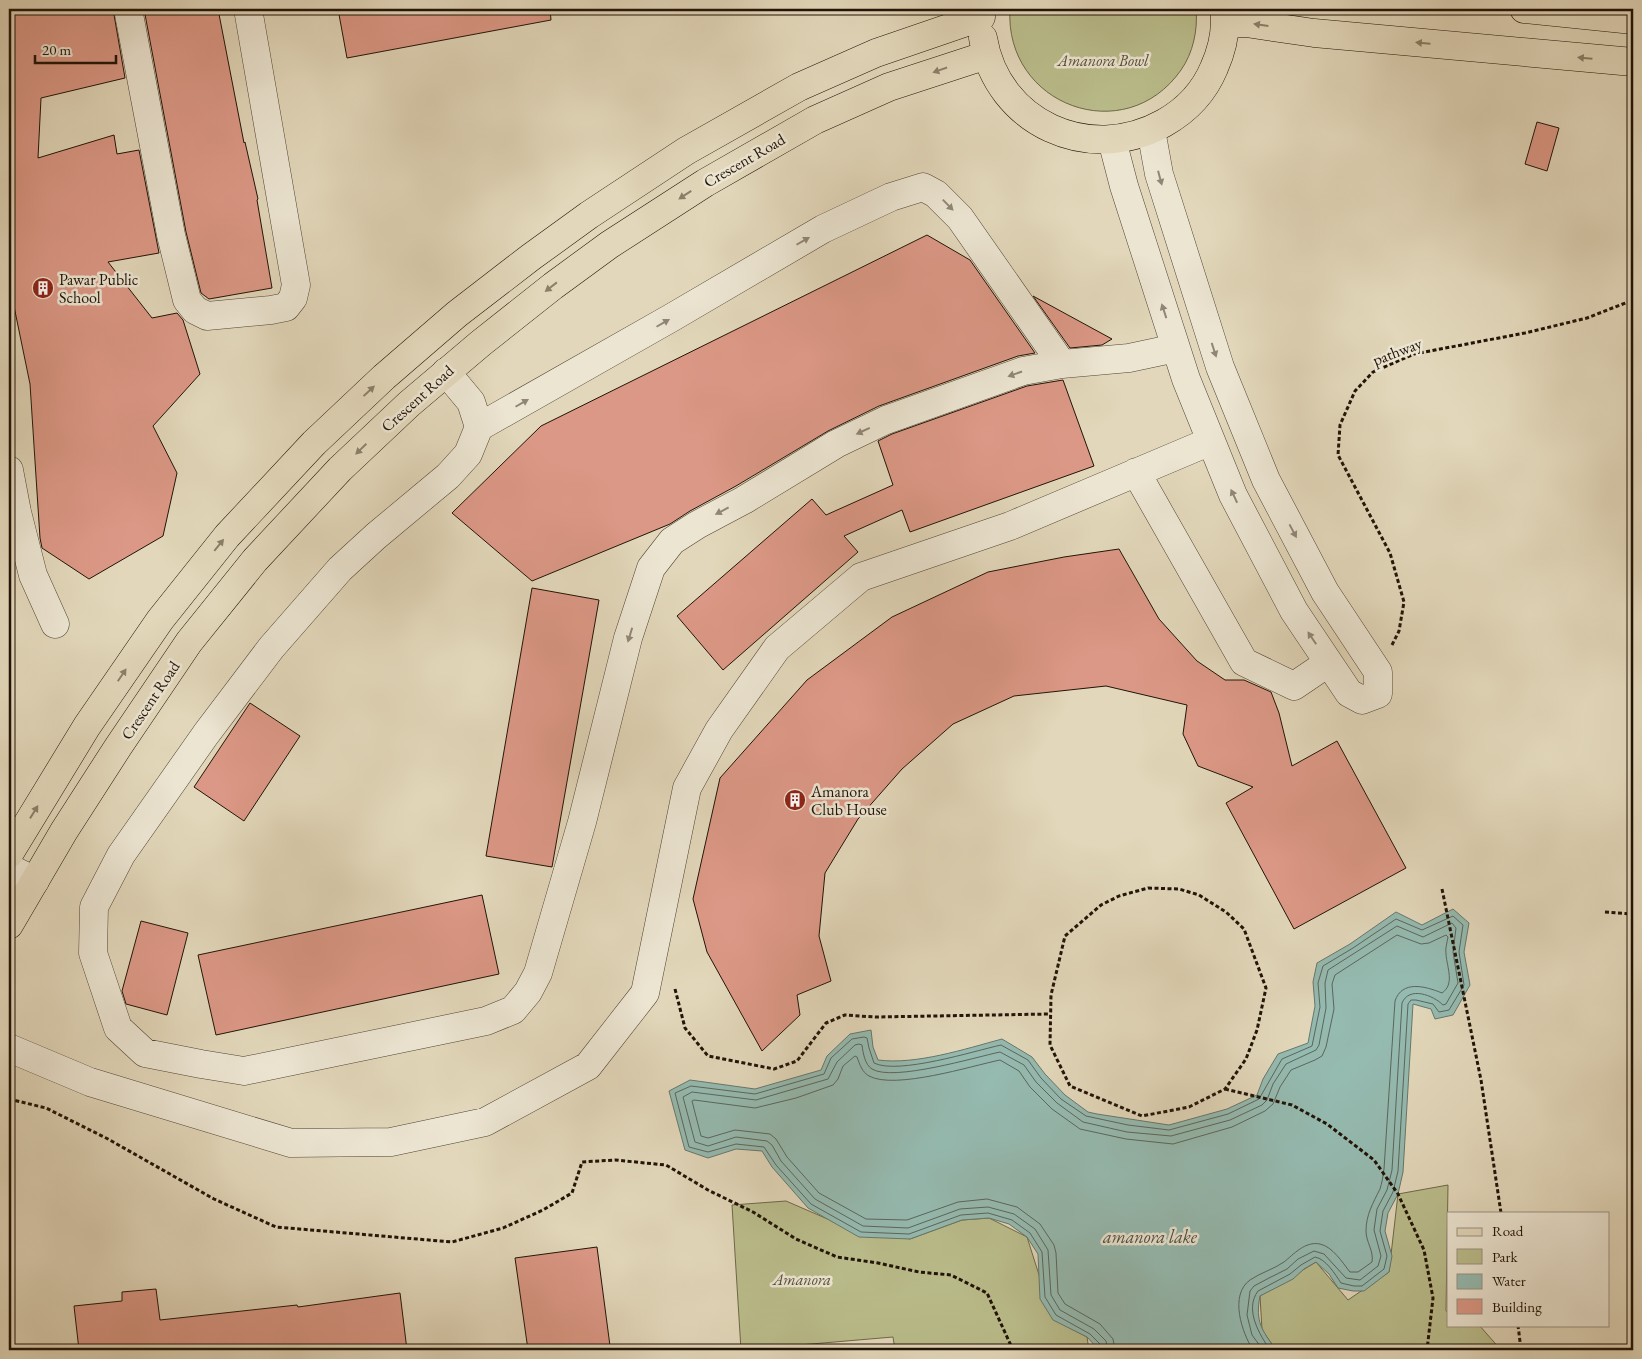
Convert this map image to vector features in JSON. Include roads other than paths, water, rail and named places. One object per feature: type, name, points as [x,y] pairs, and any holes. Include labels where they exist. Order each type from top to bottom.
[{"type":"main road","points":[[1525,9],[1578,12],[1633,20]]},
{"type":"main road","points":[[9,854],[88,726],[160,620],[227,536],[314,443],[399,364],[457,314],[531,257],[589,215],[686,151],[799,87],[876,54],[981,13],[987,55],[994,73],[1007,93],[1023,111],[1042,124],[1065,134],[1088,140],[1112,140],[1135,136],[1151,130],[1178,115],[1196,98],[1219,57],[1224,40],[1225,16],[1246,23],[1314,33],[1633,62]]},
{"type":"main road","name":"Crescent Road","points":[[9,925],[118,747],[184,650],[255,560],[340,469],[408,404],[553,286],[609,245],[704,183],[815,120],[890,88],[987,55]]},
{"type":"street","points":[[128,9],[171,235],[187,300],[195,310],[207,316],[286,307],[293,298],[296,285],[248,9]]},
{"type":"street","points":[[1112,140],[1124,186],[1186,380],[1233,495],[1294,611],[1349,693],[1362,700],[1378,694],[1378,672],[1325,592],[1266,480],[1220,367],[1158,174],[1151,130]]},
{"type":"street","points":[[1062,364],[960,218],[936,194],[923,187],[891,197],[823,229],[679,314],[479,427],[468,454],[448,476],[376,536],[340,569],[271,648],[206,734],[120,855],[94,907],[93,953],[118,1028],[145,1053],[244,1070],[486,1021],[513,1010],[528,992],[538,973],[582,822],[628,638],[651,568],[672,541],[697,524],[744,500],[836,444],[886,420],[1023,371],[1062,364],[1129,358],[1176,348]]},
{"type":"street","points":[[446,372],[471,402],[479,427]]},
{"type":"street","points":[[9,1048],[90,1082],[291,1143],[391,1142],[485,1122],[588,1066],[645,993],[687,788],[719,730],[777,648],[861,577],[1010,526],[1211,441]]},
{"type":"street","points":[[9,470],[17,512],[34,575],[55,624]]},
{"type":"street","points":[[1136,472],[1244,662],[1294,686],[1328,663]]},
{"type":"street","points":[[9,868],[35,881]]},
{"type":"water","name":"amanora lake","points":[[1453,909],[1469,923],[1464,952],[1470,985],[1453,1015],[1435,1019],[1431,1009],[1413,1004],[1403,1172],[1398,1194],[1388,1213],[1385,1231],[1392,1256],[1389,1272],[1364,1291],[1353,1291],[1338,1288],[1329,1274],[1316,1262],[1304,1269],[1293,1279],[1260,1296],[1259,1319],[1267,1337],[1276,1350],[1097,1350],[1087,1337],[1053,1320],[1040,1299],[1038,1254],[1027,1237],[1009,1224],[989,1218],[962,1220],[910,1239],[859,1237],[808,1208],[772,1167],[762,1151],[736,1149],[708,1158],[685,1150],[669,1091],[690,1080],[755,1089],[821,1070],[827,1056],[850,1034],[871,1030],[873,1047],[878,1060],[893,1061],[924,1058],[1002,1039],[1032,1057],[1065,1095],[1088,1112],[1097,1114],[1169,1125],[1227,1109],[1257,1095],[1263,1079],[1278,1054],[1308,1043],[1315,1006],[1313,982],[1317,963],[1350,944],[1396,912],[1422,925]]},
{"type":"place","name":"Pawar Public School","points":[[43,288]]},
{"type":"place","name":"Amanora Club House","points":[[795,800]]},
{"type":"park label","name":"Amanora Bowl","points":[[1103,60]]},
{"type":"park label","name":"Amanora","points":[[802,1279]]}]
